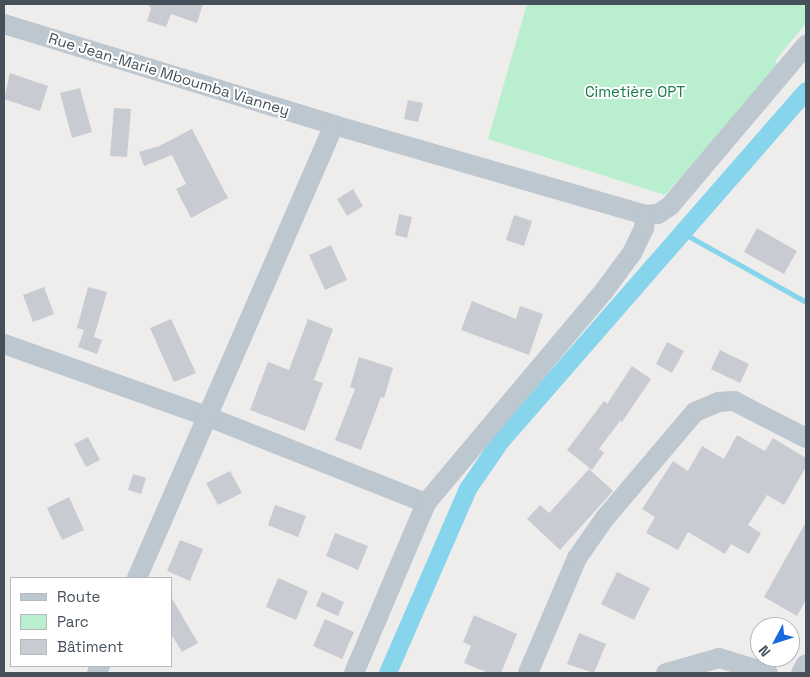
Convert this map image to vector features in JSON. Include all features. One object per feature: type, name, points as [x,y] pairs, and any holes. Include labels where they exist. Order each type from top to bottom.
[{"type":"street","name":"Rue Jean-Marie Mboumba Vianney","points":[[4,24],[334,125],[645,215]]},
{"type":"street","points":[[354,673],[426,503],[610,284],[632,253],[644,228],[645,215],[658,214],[670,206],[806,45]]},
{"type":"street","points":[[137,577],[334,125]]},
{"type":"street","points":[[4,344],[206,416],[426,503]]},
{"type":"street","points":[[531,672],[577,558],[605,518],[695,412],[718,402],[734,400],[806,438]]},
{"type":"street","points":[[666,673],[720,658],[768,673]]},
{"type":"street","points":[[801,673],[806,664]]},
{"type":"green space","name":"Cimetière OPT","points":[[527,4],[806,4],[806,23],[775,61],[780,67],[665,195],[488,139]]},
{"type":"building","points":[[147,4],[203,4],[197,23],[171,14],[166,27],[147,21],[151,8]]},
{"type":"building","points":[[10,73],[48,86],[40,111],[4,99]]},
{"type":"building","points":[[80,88],[92,132],[72,138],[60,93]]},
{"type":"building","points":[[408,100],[423,103],[418,122],[404,119]]},
{"type":"building","points":[[114,108],[131,109],[127,157],[110,156]]},
{"type":"building","points":[[192,129],[228,198],[191,218],[176,189],[186,184],[172,155],[144,166],[139,152],[159,146]]},
{"type":"building","points":[[353,189],[363,206],[347,216],[337,199]]},
{"type":"building","points":[[399,214],[412,217],[407,238],[395,235]]},
{"type":"building","points":[[514,215],[532,221],[524,246],[506,240]]},
{"type":"building","points":[[757,228],[797,251],[784,274],[744,252]]},
{"type":"building","points":[[331,245],[347,280],[325,290],[309,255]]},
{"type":"building","points":[[44,287],[54,314],[33,322],[23,295]]},
{"type":"building","points":[[88,287],[107,292],[94,337],[102,340],[97,354],[78,347],[84,330],[77,328]]},
{"type":"building","points":[[472,301],[516,319],[520,306],[543,314],[529,355],[461,330]]},
{"type":"building","points":[[171,319],[196,373],[174,382],[150,328]]},
{"type":"building","points":[[308,319],[333,329],[314,380],[323,383],[305,431],[250,410],[268,362],[289,370]]},
{"type":"building","points":[[667,342],[684,351],[672,373],[656,364]]},
{"type":"building","points":[[720,350],[749,364],[740,383],[711,369]]},
{"type":"building","points":[[359,357],[393,368],[384,398],[381,397],[361,450],[335,440],[355,389],[350,387]]},
{"type":"building","points":[[632,366],[651,379],[622,422],[620,421],[599,449],[604,453],[592,470],[567,450],[604,401],[607,404]]},
{"type":"building","points":[[737,435],[765,451],[773,438],[806,458],[806,467],[784,505],[767,495],[748,525],[761,533],[749,554],[731,544],[725,554],[688,532],[678,550],[646,533],[655,517],[642,509],[673,461],[688,471],[702,446],[724,459]]},
{"type":"building","points":[[88,437],[100,460],[86,467],[74,444]]},
{"type":"building","points":[[589,469],[613,491],[560,550],[527,519],[540,505],[549,513]]},
{"type":"building","points":[[230,471],[242,493],[218,505],[206,483]]},
{"type":"building","points":[[133,474],[146,478],[141,494],[128,490]]},
{"type":"building","points":[[69,497],[84,530],[62,540],[47,508]]},
{"type":"building","points":[[275,505],[306,516],[298,537],[268,525]]},
{"type":"building","points":[[806,522],[806,600],[797,616],[764,597]]},
{"type":"building","points":[[335,533],[368,546],[358,570],[326,556]]},
{"type":"building","points":[[180,540],[203,549],[190,581],[167,571]]},
{"type":"building","points":[[617,572],[650,588],[634,620],[601,604]]},
{"type":"building","points":[[278,578],[308,591],[296,620],[266,607]]},
{"type":"building","points":[[322,592],[344,602],[338,616],[316,606]]},
{"type":"building","points":[[172,599],[198,643],[182,652],[172,636]]},
{"type":"building","points":[[474,615],[517,634],[501,673],[489,673],[464,663],[471,646],[463,642]]},
{"type":"building","points":[[325,619],[354,632],[342,659],[313,646]]},
{"type":"building","points":[[579,633],[606,644],[594,673],[567,664]]},
{"type":"waterway","points":[[388,673],[468,489],[501,441],[806,91]]},
{"type":"waterway","points":[[683,233],[806,302]]}]
